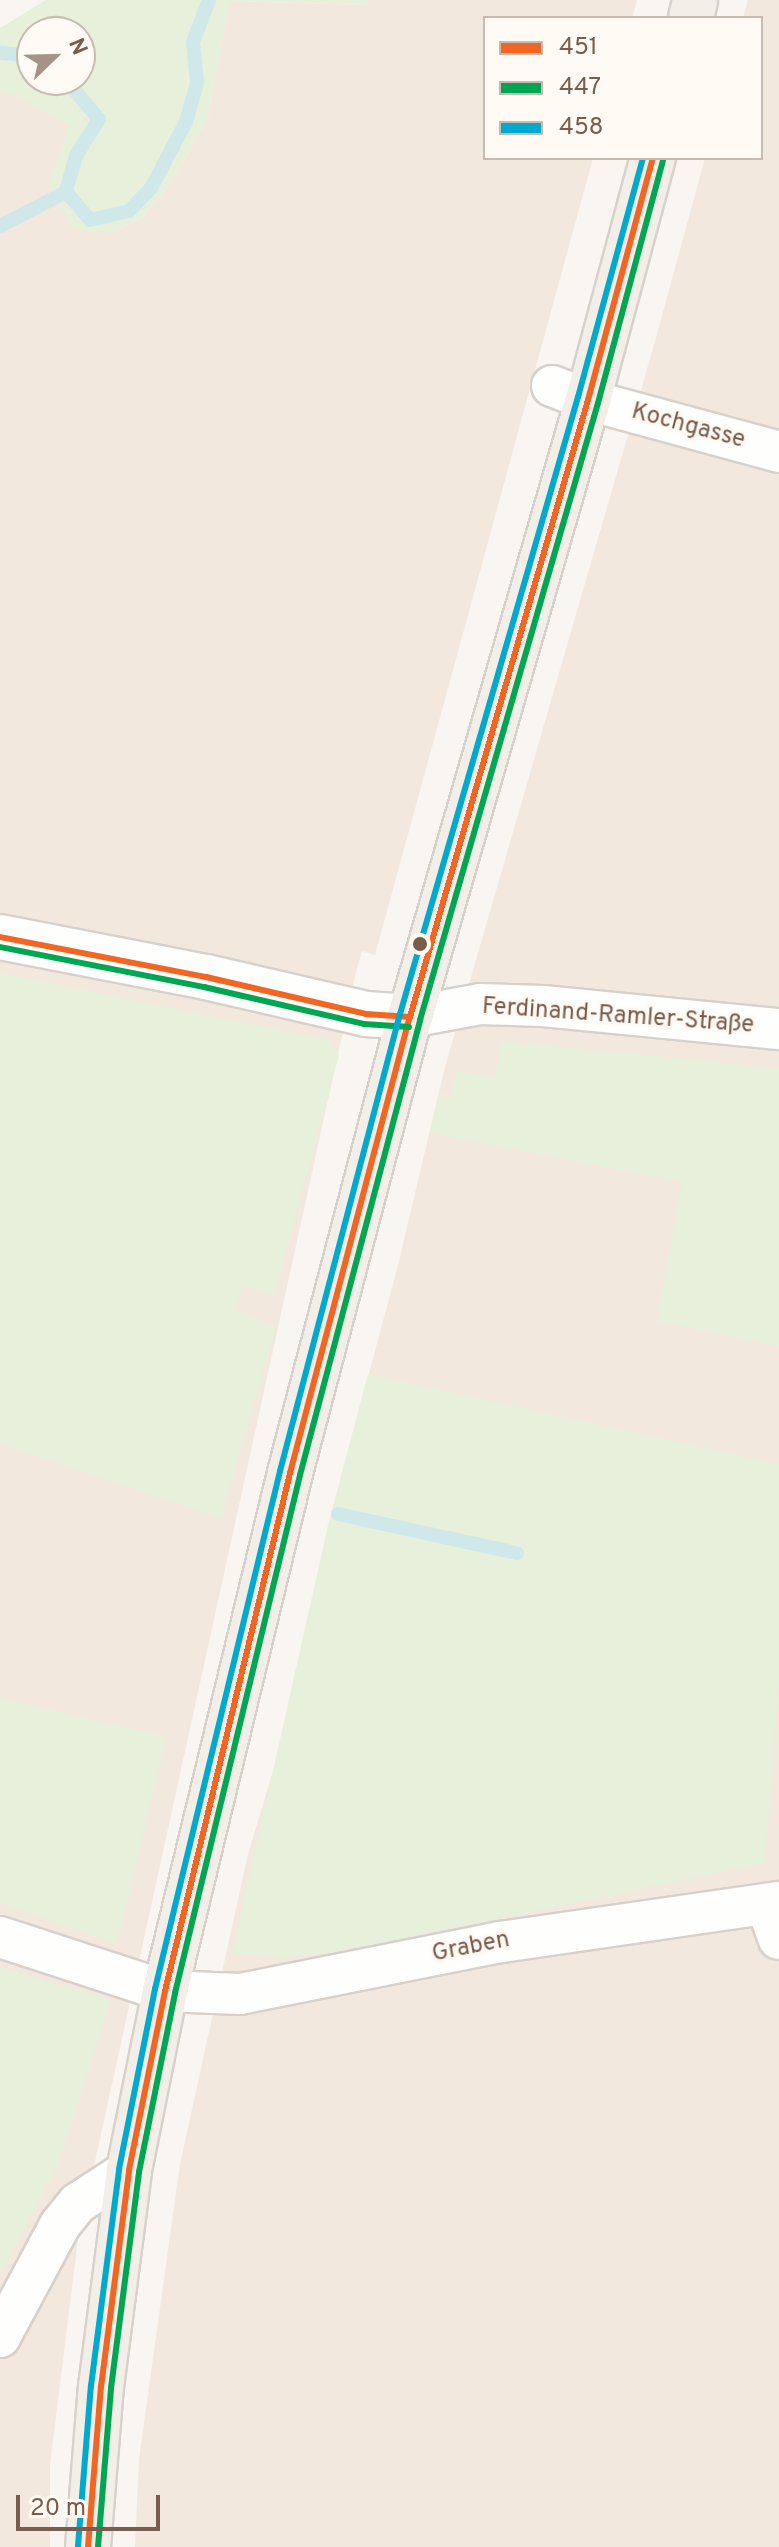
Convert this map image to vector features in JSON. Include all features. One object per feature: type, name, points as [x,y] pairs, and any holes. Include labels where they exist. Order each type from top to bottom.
[{"type":"main road","points":[[88,2547],[101,2387],[129,2170],[165,1991],[290,1473],[570,393],[652,160]]},
{"type":"street","name":"Kochgasse","points":[[570,393],[779,452]]},
{"type":"street","points":[[0,937],[206,977],[366,1014],[410,1017]]},
{"type":"street","name":"Ferdinand-Ramler-Straße","points":[[410,1017],[480,1004],[543,1006],[779,1029]]},
{"type":"street","name":"Graben","points":[[0,1937],[165,1991],[240,1994],[501,1942],[775,1915]]},
{"type":"street","points":[[0,2337],[60,2225],[78,2203],[129,2170]]},
{"type":"shaded area","points":[[369,0],[637,0],[633,16],[483,16],[483,160],[592,160],[375,955],[362,951],[356,972],[78,2239],[50,2465],[50,2547],[0,2547],[0,94],[15,94],[69,125],[113,232],[142,218],[169,185],[207,121],[230,1],[366,5]]},
{"type":"shaded area","points":[[748,0],[779,0],[779,2547],[135,2547],[139,2459],[180,2164],[248,1854],[280,1748],[328,1526],[397,1269],[445,1067],[704,160],[763,160],[763,16],[744,16]]},
{"type":"green space","points":[[46,0],[369,0],[367,5],[230,1],[207,121],[169,185],[142,218],[113,232],[75,230],[49,186],[69,125],[17,96],[96,96],[96,16],[20,16]]},
{"type":"green space","points":[[16,18],[16,96],[0,94],[0,28]]},
{"type":"green space","points":[[0,973],[328,1040],[339,1055],[274,1295],[243,1286],[236,1309],[276,1328],[221,1518],[0,1443]]},
{"type":"green space","points":[[503,1041],[779,1068],[779,1346],[657,1321],[682,1182],[430,1133],[439,1093],[452,1096],[458,1071],[494,1078]]},
{"type":"green space","points":[[368,1374],[779,1464],[779,1679],[765,1863],[333,1953],[284,1957],[232,1953],[328,1526]]},
{"type":"green space","points":[[0,1698],[167,1737],[117,1944],[0,1902]]},
{"type":"green space","points":[[0,1967],[111,2000],[60,2161],[0,2275]]},
{"type":"waterway","points":[[80,96],[99,119],[76,156],[66,192],[90,220],[129,211],[151,188],[186,122],[197,83],[193,42],[209,0]]},
{"type":"waterway","points":[[0,53],[16,54]]},
{"type":"waterway","points":[[0,226],[66,192]]},
{"type":"waterway","points":[[338,1514],[517,1553]]},
{"type":"transit line","name":"458","points":[[78,2546],[91,2386],[119,2169],[155,1989],[280,1471],[400,1014],[578,397],[642,160]]},
{"type":"transit line","name":"451","points":[[88,2547],[101,2387],[129,2170],[165,1991],[290,1473],[410,1017],[588,400],[652,160]]},
{"type":"transit line","name":"447","points":[[98,2547],[111,2388],[139,2172],[175,1993],[300,1475],[420,1020],[598,403],[663,161]]},
{"type":"transit line","name":"451","points":[[0,937],[206,977],[366,1014],[410,1017]]},
{"type":"transit line","name":"447","points":[[0,947],[204,987],[364,1024],[409,1027]]}]
